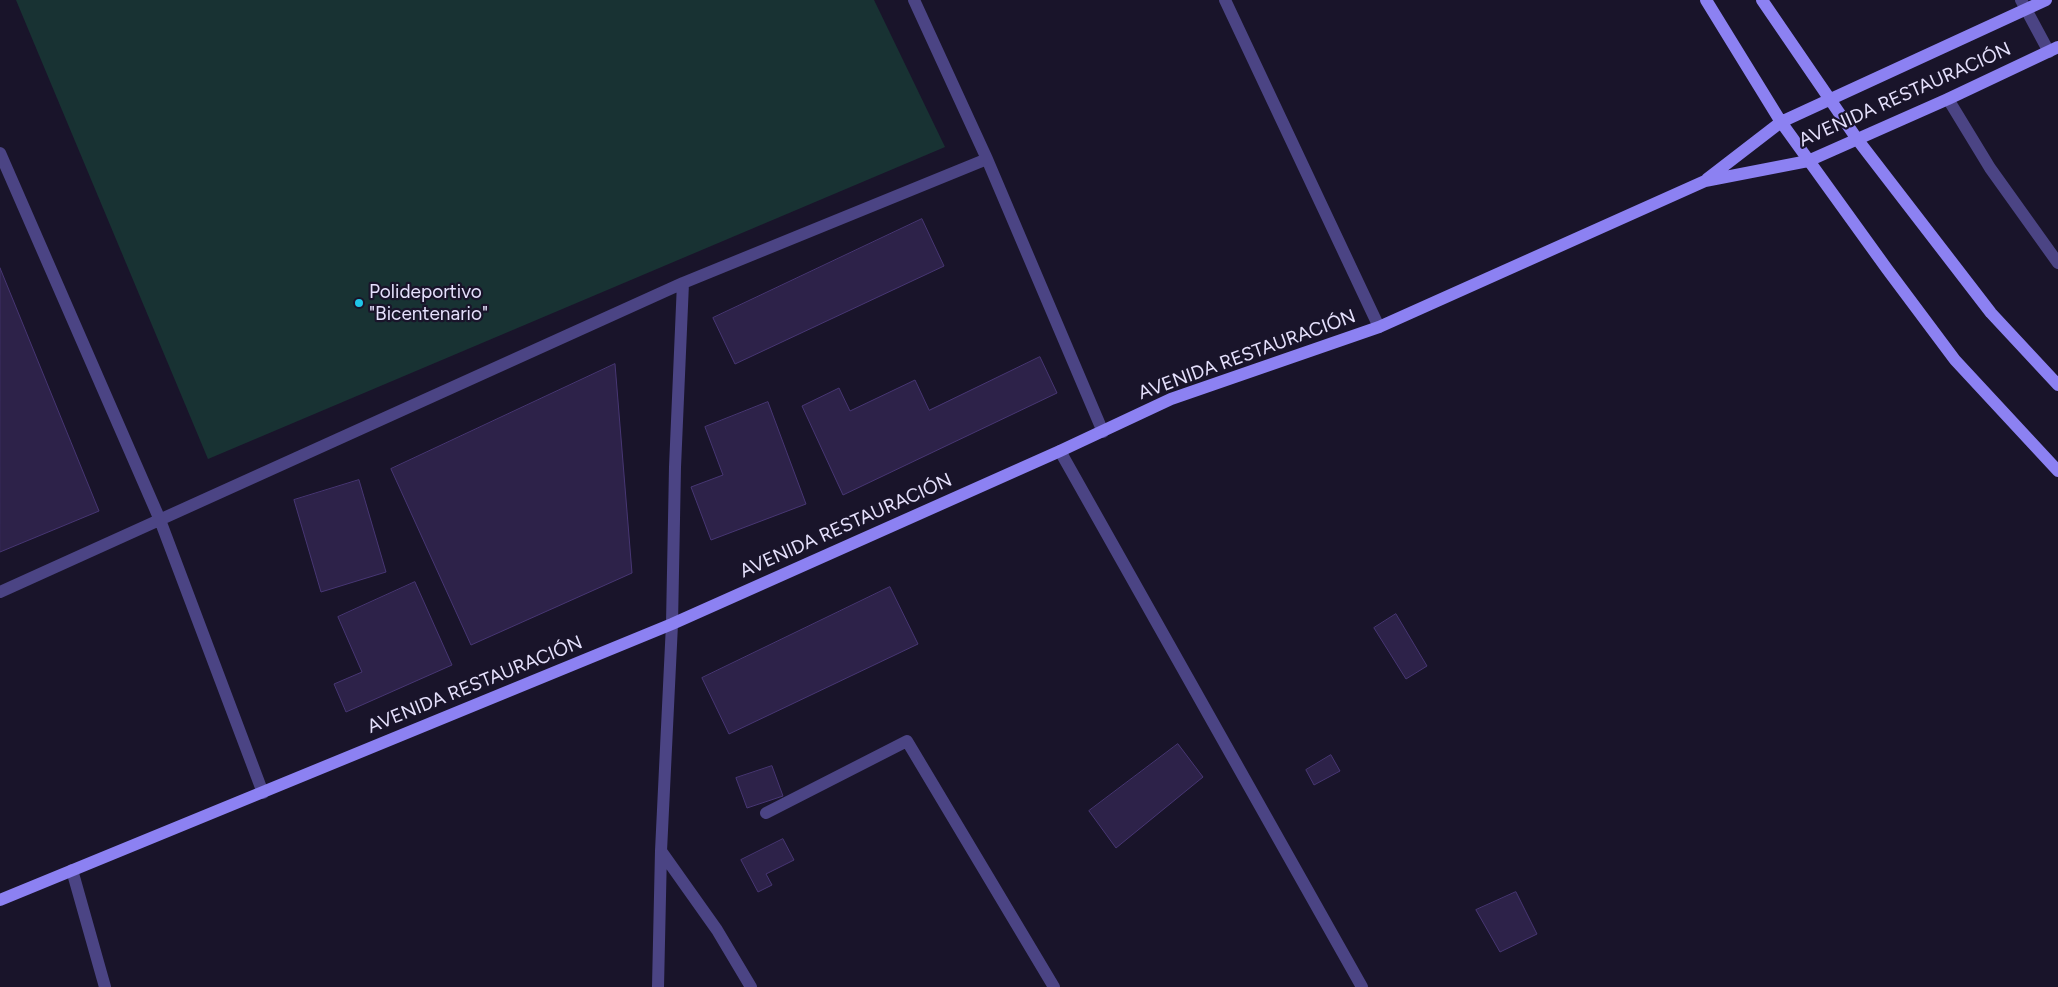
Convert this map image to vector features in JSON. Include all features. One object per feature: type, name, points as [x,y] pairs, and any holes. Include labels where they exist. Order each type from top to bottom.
[{"type":"street","points":[[914,0],[987,158],[1103,432]]},
{"type":"street","points":[[1225,0],[1379,327]]},
{"type":"street","points":[[1706,0],[1781,122],[1955,360],[2058,471]]},
{"type":"street","points":[[1762,0],[1857,139],[1991,313],[2058,385]]},
{"type":"street","name":"AVENIDA RESTAURACIÓN","points":[[1705,181],[1781,122],[1830,100],[2023,5],[2046,0]]},
{"type":"street","points":[[2023,5],[2053,50]]},
{"type":"street","name":"AVENIDA RESTAURACIÓN","points":[[0,900],[672,624],[1103,432],[1171,399],[1379,327],[1705,181],[1808,161],[2053,50]]},
{"type":"street","points":[[1948,99],[1990,168],[2058,263]]},
{"type":"street","points":[[0,153],[160,520],[263,793]]},
{"type":"street","points":[[0,592],[683,283],[987,158]]},
{"type":"street","points":[[658,987],[661,851],[672,624],[675,467],[683,283]]},
{"type":"street","points":[[1060,451],[1362,987]]},
{"type":"street","points":[[766,813],[908,741],[1054,987]]},
{"type":"street","points":[[661,851],[718,930],[751,987]]},
{"type":"street","points":[[72,870],[105,987]]},
{"type":"green space","name":"Polideportivo \"Bicentenario\"","points":[[16,0],[874,0],[945,147],[208,459]]},
{"type":"building","points":[[922,219],[944,266],[735,364],[713,318]]},
{"type":"building","points":[[0,268],[99,511],[0,552]]},
{"type":"building","points":[[1040,357],[1057,393],[843,495],[802,406],[839,388],[850,411],[915,380],[929,410]]},
{"type":"building","points":[[615,364],[632,573],[471,645],[391,469]]},
{"type":"building","points":[[768,402],[806,504],[711,540],[691,487],[723,475],[705,427]]},
{"type":"building","points":[[359,480],[386,572],[321,592],[294,500]]},
{"type":"building","points":[[415,582],[452,665],[346,712],[334,684],[362,672],[338,617]]},
{"type":"building","points":[[890,587],[918,644],[729,734],[702,678]]},
{"type":"building","points":[[1396,614],[1427,666],[1406,679],[1374,628]]},
{"type":"building","points":[[1178,744],[1203,777],[1116,848],[1089,811]]},
{"type":"building","points":[[1331,755],[1340,771],[1314,785],[1306,770]]},
{"type":"building","points":[[772,766],[783,796],[747,808],[736,778]]},
{"type":"building","points":[[783,839],[794,860],[766,874],[772,885],[758,892],[741,860]]},
{"type":"building","points":[[1516,892],[1537,934],[1500,952],[1476,910]]},
{"type":"place","name":"Polideportivo \"Bicentenario\"","points":[[359,303]]}]
